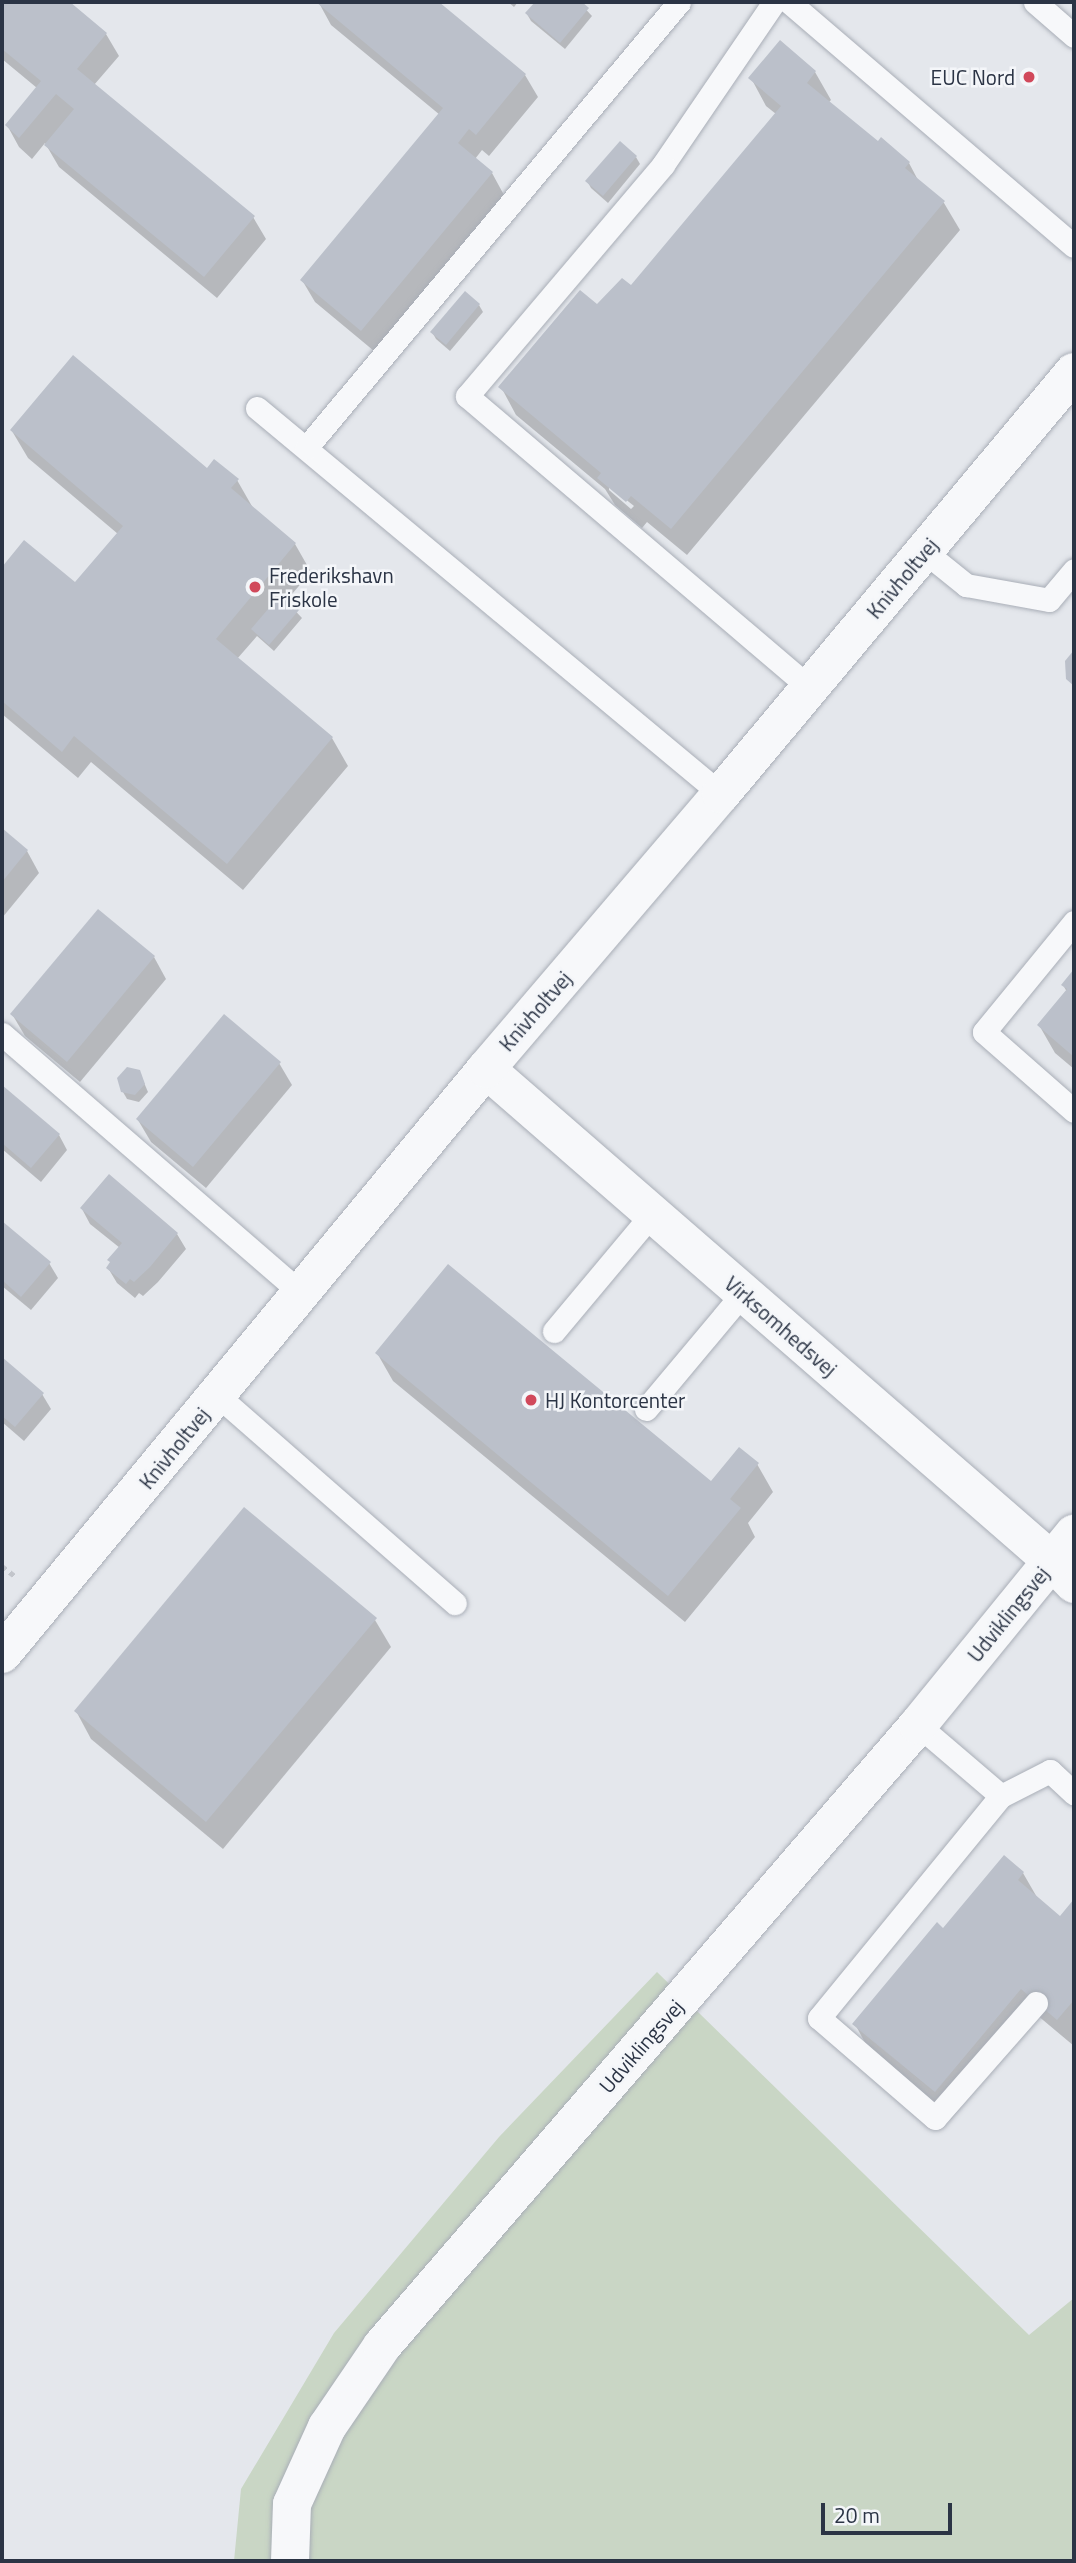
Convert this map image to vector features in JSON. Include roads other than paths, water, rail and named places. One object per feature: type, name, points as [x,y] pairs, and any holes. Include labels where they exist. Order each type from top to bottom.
[{"type":"street","name":"Knivholtvej","points":[[2,1654],[486,1069],[721,794],[1074,372]]},
{"type":"street","name":"Virksomhedsvej","points":[[486,1069],[743,1293],[1067,1560]]},
{"type":"street","name":"Udviklingsvej","points":[[290,2561],[292,2504],[327,2427],[382,2346],[918,1725],[1067,1560]]},
{"type":"lane","points":[[306,448],[679,2]]},
{"type":"lane","points":[[774,2],[663,165],[467,396],[810,688]]},
{"type":"lane","points":[[789,2],[1074,246]]},
{"type":"lane","points":[[1035,2],[1074,36]]},
{"type":"lane","points":[[257,408],[721,794]]},
{"type":"lane","points":[[925,552],[966,585],[1049,600],[1074,570]]},
{"type":"lane","points":[[1074,922],[984,1031],[1074,1111]]},
{"type":"lane","points":[[2,1034],[301,1293]]},
{"type":"lane","points":[[554,1331],[652,1214]]},
{"type":"lane","points":[[646,1409],[743,1293]]},
{"type":"lane","points":[[217,1395],[455,1603]]},
{"type":"lane","points":[[918,1725],[1001,1796]]},
{"type":"lane","points":[[1036,2003],[935,2118],[819,2018],[1001,1796],[1050,1771],[1074,1793]]},
{"type":"place","name":"EUC Nord","points":[[1029,77]]},
{"type":"place","name":"Frederikshavn Friskole","points":[[255,587]]},
{"type":"place","name":"HJ Kontorcenter","points":[[531,1400]]}]
